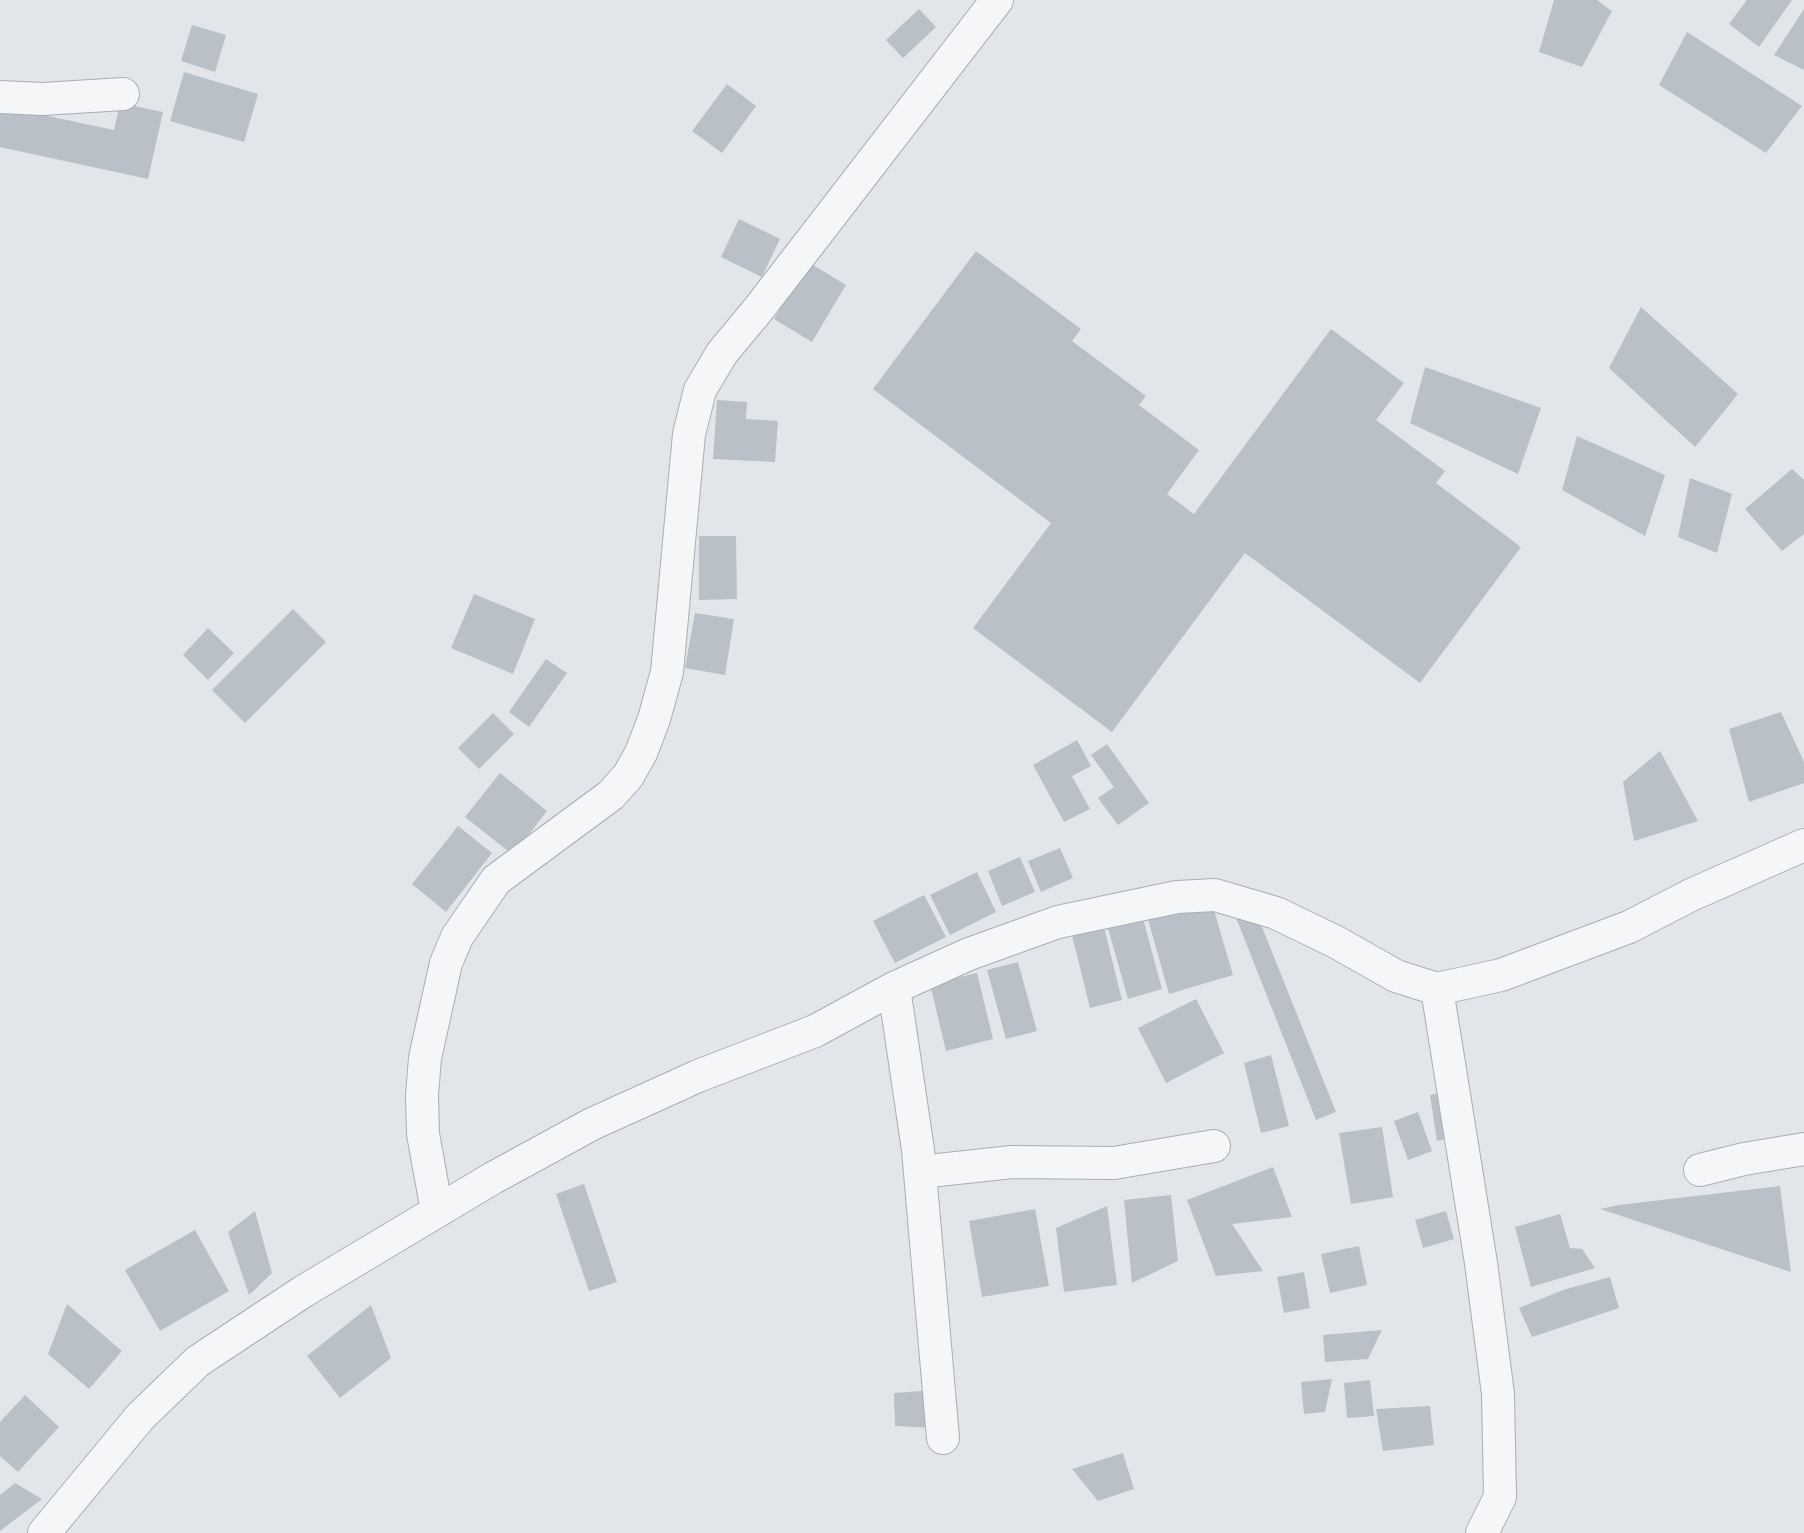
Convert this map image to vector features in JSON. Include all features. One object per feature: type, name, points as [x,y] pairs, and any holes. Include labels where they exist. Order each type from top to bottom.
[{"type":"street","points":[[437,1211],[423,1134],[422,1095],[425,1058],[446,963],[457,937],[496,880],[611,795],[628,776],[641,753],[654,719],[667,672],[689,434],[700,390],[722,353],[997,0]]},
{"type":"street","points":[[0,97],[43,99],[123,94]]},
{"type":"street","points":[[44,1533],[140,1418],[198,1361],[304,1292],[493,1178],[592,1124],[698,1076],[815,1031],[894,988],[969,954],[1058,922],[1177,897],[1215,894],[1276,913],[1336,942],[1396,976],[1437,989],[1501,975],[1629,927],[1691,895],[1804,845]]},
{"type":"street","points":[[894,988],[920,1172],[943,1438]]},
{"type":"street","points":[[1437,989],[1481,1263],[1498,1394],[1500,1497],[1482,1533]]},
{"type":"street","points":[[920,1172],[1012,1162],[1114,1163],[1214,1146]]},
{"type":"street","points":[[1700,1170],[1744,1159],[1804,1149]]},
{"type":"building","points":[[1554,0],[1597,0],[1612,11],[1582,67],[1539,52]]},
{"type":"building","points":[[1747,0],[1792,0],[1759,47],[1729,24]]},
{"type":"building","points":[[919,9],[936,27],[903,58],[886,40]]},
{"type":"building","points":[[1804,9],[1804,70],[1774,55]]},
{"type":"building","points":[[192,25],[226,35],[215,72],[181,61]]},
{"type":"building","points":[[1687,32],[1802,106],[1766,153],[1659,85]]},
{"type":"building","points":[[184,72],[258,94],[244,142],[170,121]]},
{"type":"building","points":[[727,84],[756,106],[722,153],[692,131]]},
{"type":"building","points":[[120,103],[163,112],[148,179],[0,147],[0,106],[114,130]]},
{"type":"building","points":[[739,219],[780,239],[762,277],[721,257]]},
{"type":"building","points":[[976,251],[1081,329],[1072,341],[1146,396],[1139,405],[1199,450],[1167,494],[1194,514],[1331,329],[1404,383],[1376,420],[1445,471],[1436,483],[1521,547],[1420,683],[1245,553],[1112,732],[973,628],[1051,523],[873,389]]},
{"type":"building","points":[[808,262],[846,285],[812,342],[774,319]]},
{"type":"building","points":[[1641,307],[1738,394],[1695,447],[1609,368]]},
{"type":"building","points":[[1425,367],[1541,408],[1518,474],[1410,423]]},
{"type":"building","points":[[717,400],[747,402],[746,419],[778,421],[775,462],[713,459]]},
{"type":"building","points":[[1577,436],[1665,475],[1645,536],[1562,490]]},
{"type":"building","points":[[1792,469],[1804,480],[1804,534],[1782,551],[1745,509]]},
{"type":"building","points":[[1690,478],[1732,494],[1717,553],[1678,537]]},
{"type":"building","points":[[699,536],[736,536],[737,599],[699,600]]},
{"type":"building","points":[[474,594],[535,619],[513,674],[451,648]]},
{"type":"building","points":[[293,609],[326,642],[245,723],[212,690]]},
{"type":"building","points":[[695,613],[734,619],[725,675],[685,668]]},
{"type":"building","points":[[208,628],[234,653],[208,680],[183,655]]},
{"type":"building","points":[[546,659],[567,673],[529,727],[509,712]]},
{"type":"building","points":[[1781,712],[1804,762],[1804,783],[1749,802],[1729,729]]},
{"type":"building","points":[[493,713],[514,734],[479,769],[458,748]]},
{"type":"building","points":[[1077,740],[1091,766],[1072,776],[1090,809],[1064,822],[1033,765]]},
{"type":"building","points":[[1107,744],[1149,803],[1118,825],[1098,798],[1114,787],[1091,755]]},
{"type":"building","points":[[1660,751],[1698,821],[1634,841],[1623,782]]},
{"type":"building","points":[[500,773],[547,811],[513,855],[465,817]]},
{"type":"building","points":[[458,826],[492,853],[446,912],[412,884]]},
{"type":"building","points":[[1060,848],[1073,878],[1041,892],[1028,861]]},
{"type":"building","points":[[1020,857],[1035,892],[1002,906],[988,871]]},
{"type":"building","points":[[977,872],[996,912],[950,935],[930,895]]},
{"type":"building","points":[[924,895],[946,937],[895,963],[873,921]]},
{"type":"building","points":[[1211,900],[1233,975],[1169,994],[1148,919]]},
{"type":"building","points":[[1141,911],[1162,989],[1128,999],[1106,921]]},
{"type":"building","points":[[1235,915],[1258,917],[1336,1112],[1316,1120]]},
{"type":"building","points":[[1103,923],[1122,1000],[1090,1008],[1071,931]]},
{"type":"building","points":[[1018,962],[1037,1031],[1006,1039],[987,970]]},
{"type":"building","points":[[977,973],[993,1039],[946,1051],[930,984]]},
{"type":"building","points":[[1196,999],[1224,1053],[1166,1083],[1138,1028]]},
{"type":"building","points":[[1271,1055],[1289,1126],[1261,1133],[1244,1063]]},
{"type":"building","points":[[1444,1092],[1451,1138],[1437,1141],[1430,1095]]},
{"type":"building","points":[[1418,1112],[1432,1151],[1408,1160],[1394,1121]]},
{"type":"building","points":[[1382,1127],[1393,1197],[1351,1204],[1339,1133]]},
{"type":"building","points":[[1273,1167],[1292,1217],[1232,1224],[1263,1271],[1216,1276],[1187,1200]]},
{"type":"building","points":[[584,1184],[617,1282],[589,1291],[556,1194]]},
{"type":"building","points":[[1780,1186],[1791,1272],[1600,1209],[1619,1205]]},
{"type":"building","points":[[1171,1195],[1178,1261],[1132,1283],[1124,1200]]},
{"type":"building","points":[[1107,1206],[1117,1285],[1064,1292],[1056,1228]]},
{"type":"building","points":[[1035,1209],[1049,1286],[982,1297],[969,1221]]},
{"type":"building","points":[[255,1211],[272,1273],[249,1295],[228,1232]]},
{"type":"building","points":[[1446,1211],[1454,1239],[1423,1248],[1415,1220]]},
{"type":"building","points":[[1560,1214],[1570,1248],[1582,1249],[1595,1268],[1531,1287],[1515,1227]]},
{"type":"building","points":[[195,1230],[229,1291],[160,1331],[125,1270]]},
{"type":"building","points":[[1359,1246],[1367,1285],[1330,1293],[1321,1254]]},
{"type":"building","points":[[1304,1272],[1310,1308],[1284,1313],[1277,1277]]},
{"type":"building","points":[[1610,1277],[1619,1308],[1532,1337],[1519,1308],[1563,1290]]},
{"type":"building","points":[[67,1304],[122,1351],[89,1389],[48,1354]]},
{"type":"building","points":[[371,1305],[391,1358],[340,1398],[307,1356]]},
{"type":"building","points":[[1382,1330],[1368,1359],[1325,1362],[1323,1335]]},
{"type":"building","points":[[1332,1379],[1325,1412],[1304,1414],[1301,1382]]},
{"type":"building","points":[[1370,1380],[1374,1416],[1347,1418],[1344,1383]]},
{"type":"building","points":[[935,1390],[935,1428],[895,1426],[894,1393]]},
{"type":"building","points":[[25,1395],[59,1427],[18,1472],[0,1456],[0,1422]]},
{"type":"building","points":[[1430,1406],[1434,1445],[1383,1451],[1376,1409]]},
{"type":"building","points":[[1123,1453],[1134,1489],[1098,1501],[1072,1469]]},
{"type":"building","points":[[15,1483],[42,1499],[0,1531],[0,1495]]}]
